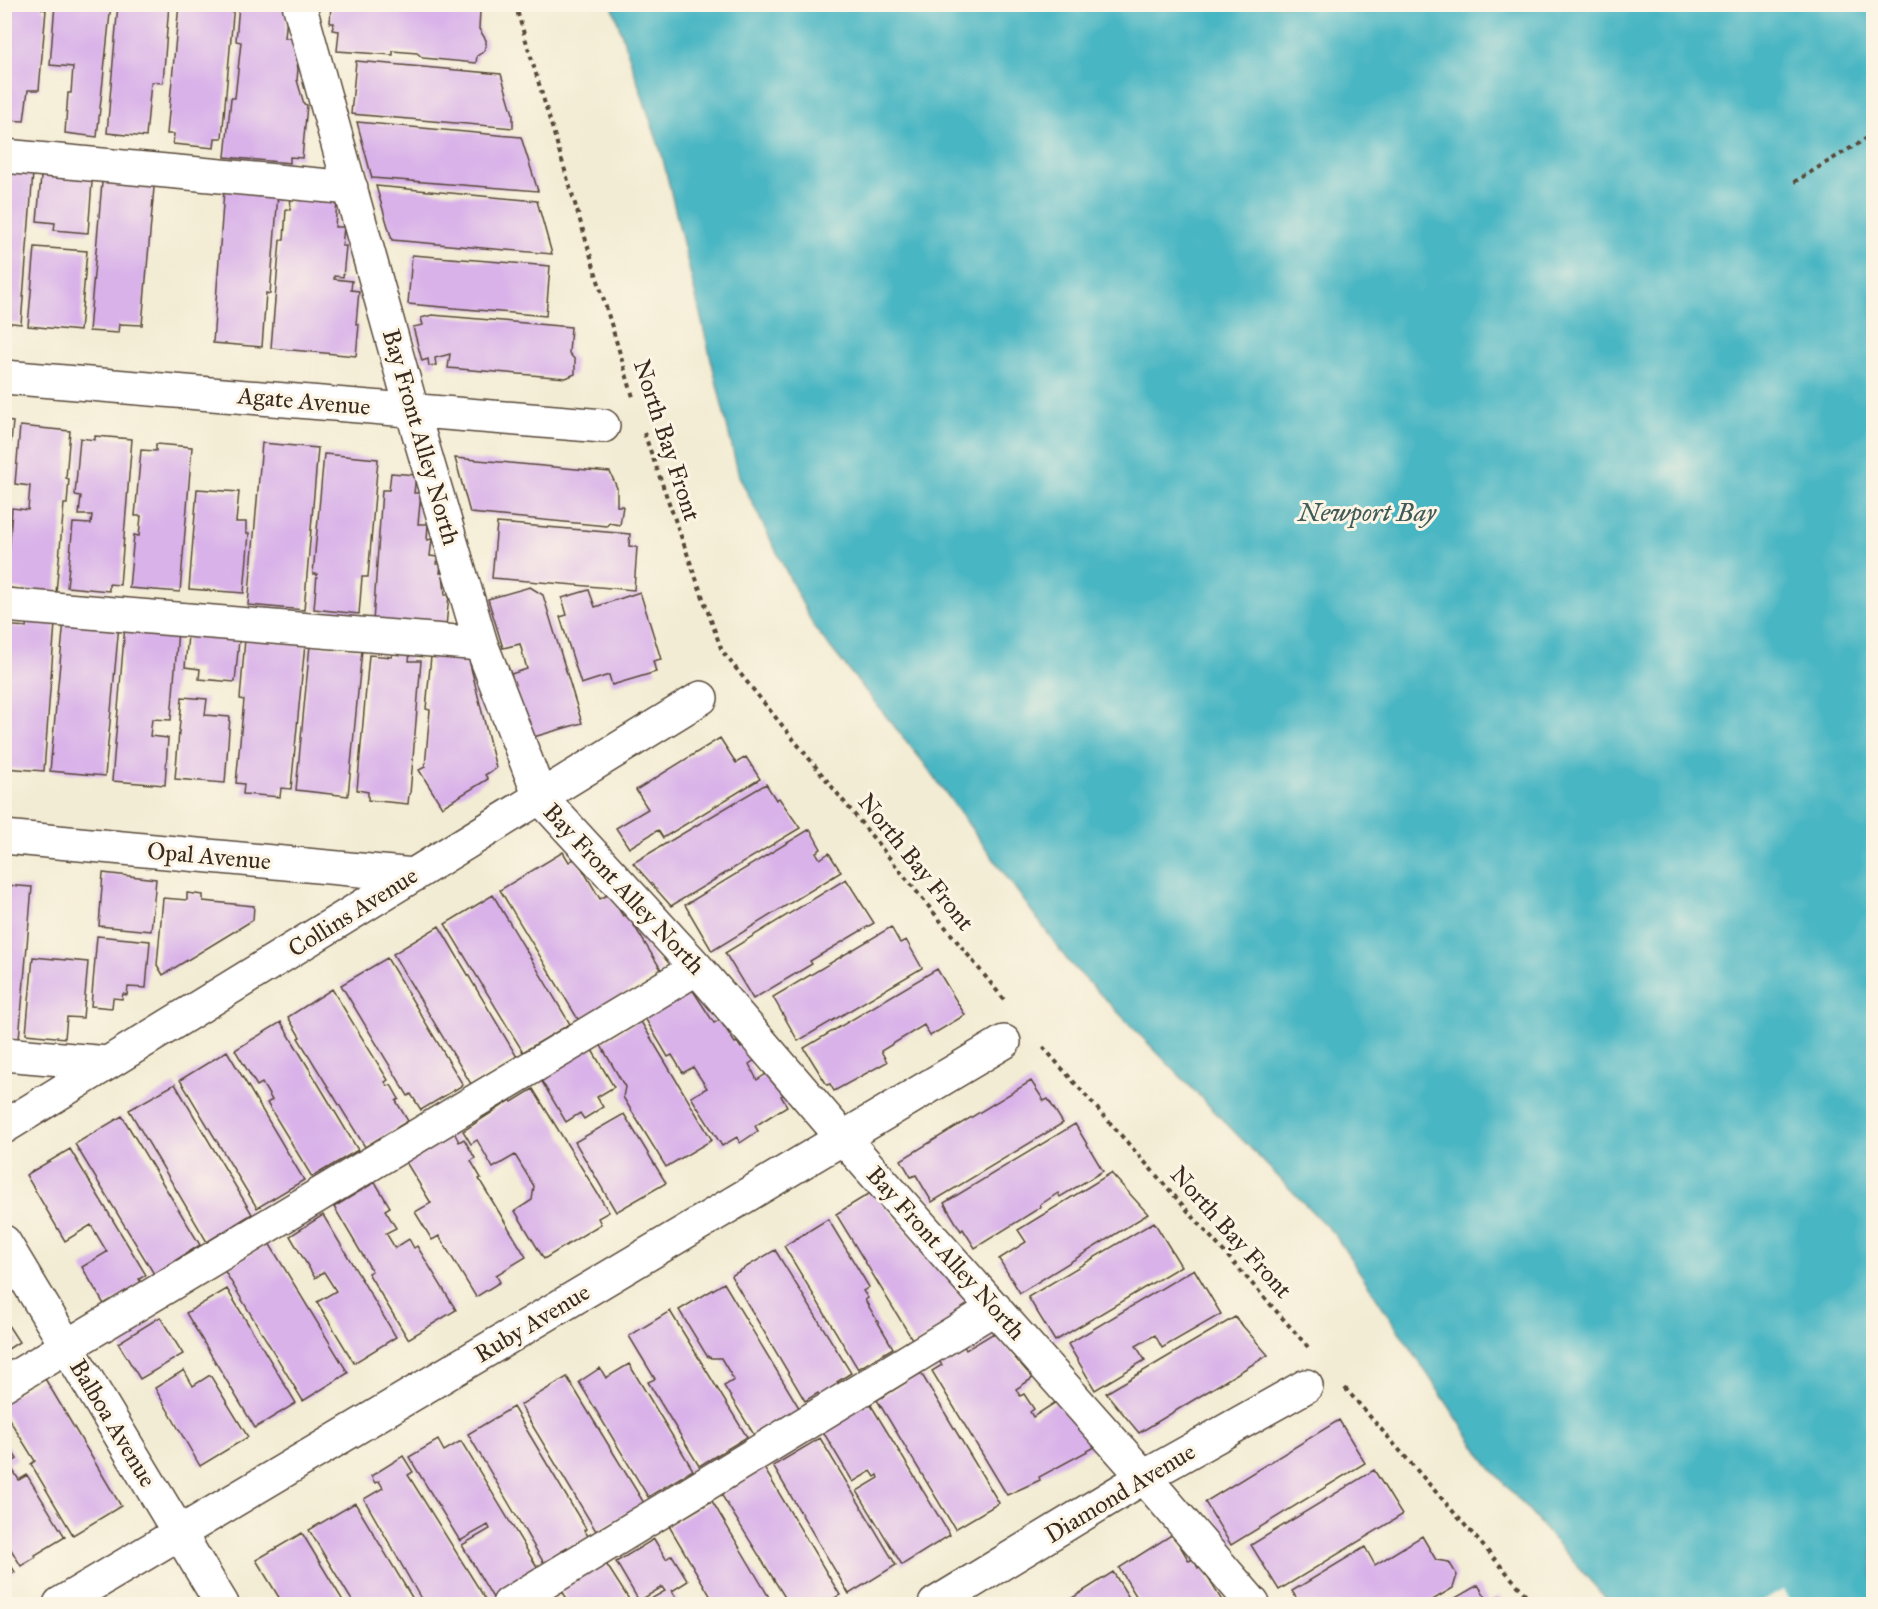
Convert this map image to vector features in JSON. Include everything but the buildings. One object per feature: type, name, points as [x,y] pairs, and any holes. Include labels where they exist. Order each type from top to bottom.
[{"type":"street","name":"Bay Front Alley North","points":[[299,4],[412,410],[481,644],[540,797],[697,968],[843,1137],[1144,1477],[1253,1605]]},
{"type":"street","points":[[4,156],[351,188]]},
{"type":"street","name":"Agate Avenue","points":[[4,377],[603,426]]},
{"type":"street","points":[[4,605],[481,644]]},
{"type":"street","name":"Collins Avenue","points":[[4,1127],[701,698]]},
{"type":"street","name":"Opal Avenue","points":[[4,837],[414,874]]},
{"type":"street","points":[[4,1384],[697,968]]},
{"type":"street","name":"Ruby Avenue","points":[[60,1605],[1004,1042]]},
{"type":"street","points":[[4,1054],[108,1063]]},
{"type":"street","name":"Balboa Avenue","points":[[4,1242],[222,1605]]},
{"type":"street","points":[[509,1605],[995,1308]]},
{"type":"street","name":"Diamond Avenue","points":[[935,1605],[1144,1477],[1322,1382]]},
{"type":"path","name":"North Bay Front","points":[[515,4],[633,397]]},
{"type":"path","points":[[1794,182],[1874,134]]},
{"type":"path","name":"North Bay Front","points":[[643,431],[722,651],[1010,1007]]},
{"type":"path","name":"North Bay Front","points":[[1040,1044],[1314,1353]]},
{"type":"path","points":[[1322,1382],[1534,1605]]},
{"type":"water","name":"Newport Bay","points":[[612,5],[1873,5],[1873,1604],[1611,1604],[1488,1465],[1335,1235],[1068,961],[924,763],[814,627],[739,476],[662,155]]},
{"type":"pier","points":[[1783,1590],[1792,1604],[1758,1604]]}]
